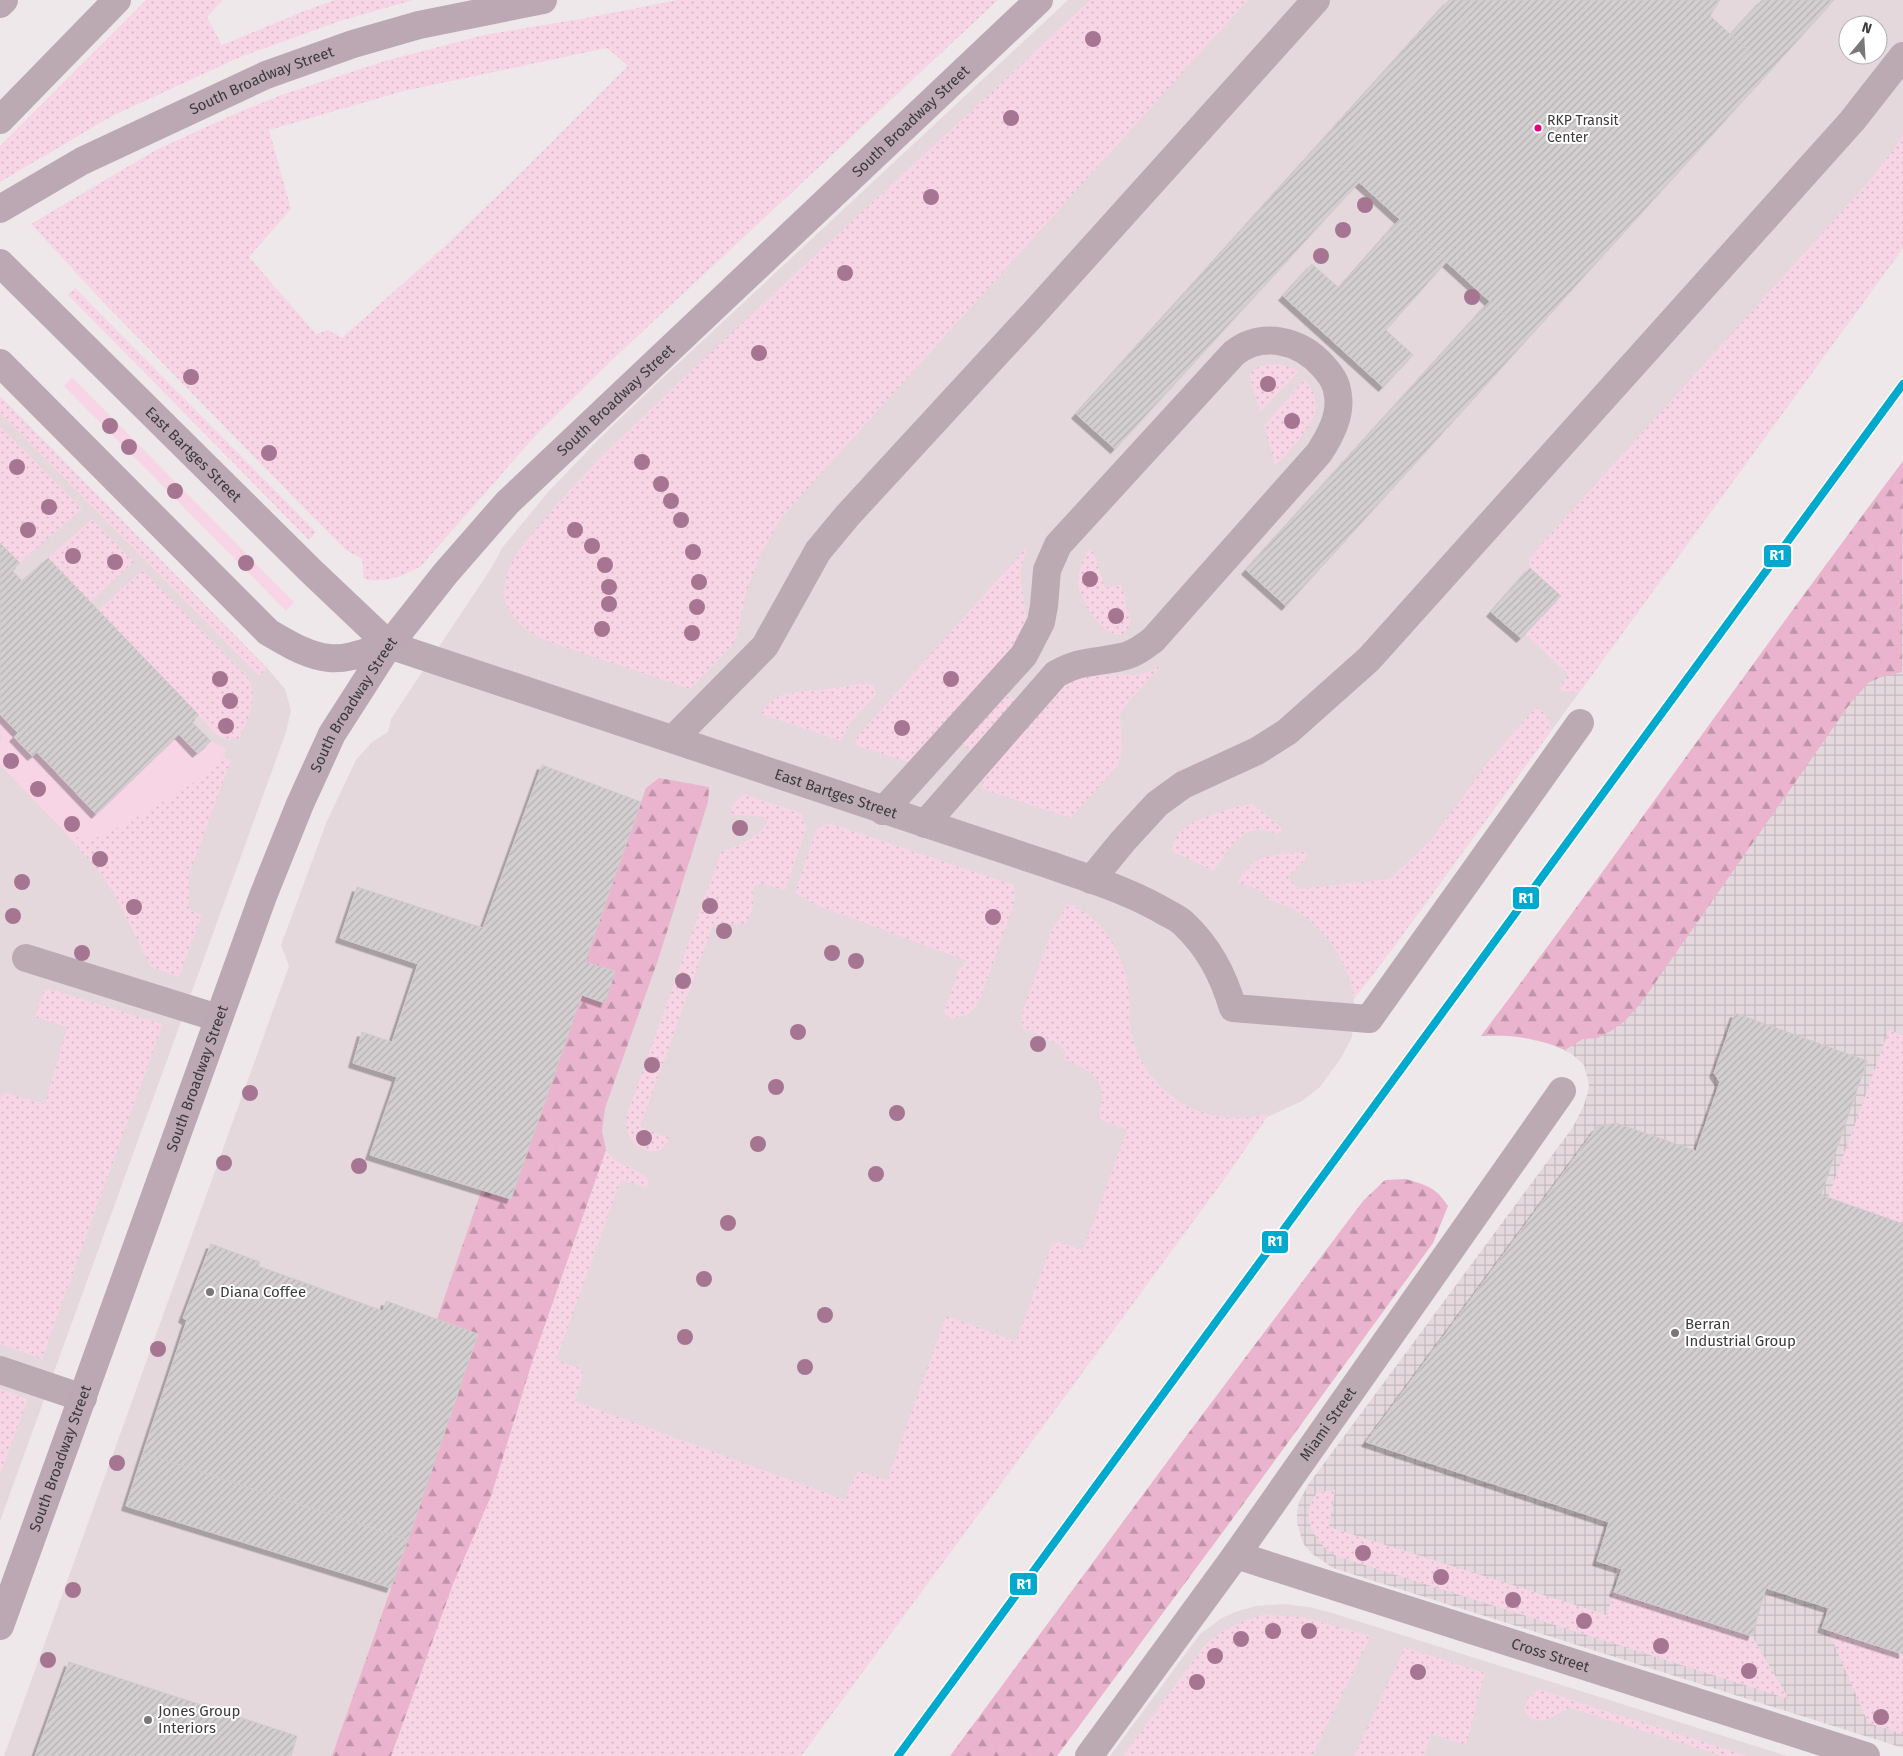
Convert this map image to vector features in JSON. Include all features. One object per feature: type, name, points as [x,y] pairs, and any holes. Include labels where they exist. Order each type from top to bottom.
[{"type":"main road","points":[[0,4],[4,0]]},
{"type":"main road","name":"South Broadway Street","points":[[0,209],[82,161],[266,75],[353,44],[420,25],[543,0]]},
{"type":"main road","name":"South Broadway Street","points":[[0,1626],[263,896],[300,804],[332,734],[389,645],[445,574],[506,503],[1039,0]]},
{"type":"main road","name":"East Bartges Street","points":[[0,263],[311,572],[389,645]]},
{"type":"main road","points":[[2,365],[268,632],[296,649],[329,658],[354,655],[389,645]]},
{"type":"street","points":[[0,120],[117,0]]},
{"type":"street","points":[[673,739],[765,646],[818,551],[847,516],[1036,312],[1316,0]]},
{"type":"street","points":[[1091,880],[1157,804],[1183,785],[1258,751],[1287,732],[1369,659],[1852,122],[1903,56]]},
{"type":"street","points":[[883,810],[1024,655],[1041,622],[1047,570],[1058,545],[1234,353],[1244,345],[1259,341],[1276,340],[1289,342],[1317,359],[1332,376],[1337,386],[1339,397],[1335,420],[1328,438],[1319,453],[1153,640],[1138,651],[1122,657],[1087,661],[1070,666],[1056,674],[925,824]]},
{"type":"street","name":"East Bartges Street","points":[[389,645],[673,739],[1140,898],[1182,922],[1216,963],[1225,982],[1233,1008],[1369,1019],[1580,723]]},
{"type":"street","points":[[26,958],[218,1018]]},
{"type":"street","name":"Miami Street","points":[[1089,1756],[1236,1555],[1562,1091]]},
{"type":"street","points":[[0,1370],[83,1398]]},
{"type":"street","name":"Cross Street","points":[[1236,1555],[1866,1756]]},
{"type":"shaded area","points":[[146,0],[223,0],[207,17],[222,45],[335,0],[413,0],[340,21],[240,57],[112,116],[0,182],[0,146]]},
{"type":"shaded area","points":[[678,0],[998,0],[610,362],[535,436],[421,566],[387,580],[364,579],[362,559],[346,550],[309,513],[103,302],[31,224],[156,150],[281,95],[385,61],[484,35]],"holes":[[[607,48],[628,66],[446,245],[342,338],[328,330],[316,334],[249,257],[291,209],[269,130],[404,91]]]},
{"type":"shaded area","points":[[1068,0],[1903,0],[1903,248],[1354,999],[1352,1037],[1341,1058],[1320,1087],[1302,1101],[1267,1117],[1225,1178],[801,1756],[4,1756],[289,966],[281,945],[327,821],[356,760],[372,742],[388,732],[391,719],[492,567],[502,548],[549,491],[599,439]]},
{"type":"shaded area","points":[[1090,0],[1248,0],[782,517],[759,558],[747,591],[736,638],[732,646],[690,689],[544,640],[522,626],[508,610],[504,589],[506,577],[517,552],[574,485],[674,387]]},
{"type":"shaded area","points":[[1903,136],[1903,248],[1579,693],[1562,691],[1559,688],[1568,674],[1525,634],[1560,596],[1530,568],[1529,558],[1873,177]]},
{"type":"shaded area","points":[[75,288],[316,532],[309,540],[68,295]]},
{"type":"shaded area","points":[[1271,363],[1288,366],[1299,371],[1260,413],[1249,374],[1258,367]]},
{"type":"shaded area","points":[[72,377],[294,602],[286,611],[64,386]]},
{"type":"shaded area","points":[[1305,379],[1312,389],[1315,399],[1316,408],[1314,416],[1306,432],[1282,459],[1275,464],[1264,426]]},
{"type":"shaded area","points":[[0,396],[267,668],[285,689],[291,710],[286,732],[0,1521]]},
{"type":"shaded area","points":[[0,396],[267,668],[259,676],[0,413]]},
{"type":"shaded area","points":[[0,426],[82,509],[20,563],[0,543]]},
{"type":"shaded area","points":[[92,519],[134,562],[90,602],[48,558]]},
{"type":"shaded area","points":[[1027,547],[1020,572],[1026,616],[1025,624],[1016,644],[917,755],[908,762],[855,745],[857,737],[862,731]]},
{"type":"shaded area","points":[[1092,549],[1105,588],[1121,584],[1131,621],[1129,627],[1122,635],[1107,630],[1100,624],[1088,608],[1080,591],[1078,575],[1086,554]]},
{"type":"shaded area","points":[[142,570],[248,678],[253,694],[253,702],[239,740],[232,737],[230,741],[216,734],[98,611]]},
{"type":"shaded area","points":[[1903,594],[1903,1748],[1333,1568],[1311,1553],[1303,1543],[1297,1523],[1297,1512],[1299,1502],[1308,1485],[1573,1127],[1584,1105],[1589,1087],[1588,1080],[1584,1065],[1572,1054],[1551,1044],[1517,1036],[1481,1036],[1580,904]]},
{"type":"shaded area","points":[[1162,665],[1126,705],[1120,715],[1122,751],[1118,765],[1071,818],[982,789],[983,777],[1054,695],[1072,680],[1100,674],[1136,675],[1146,673]]},
{"type":"shaded area","points":[[864,683],[874,685],[876,695],[851,722],[841,741],[761,714],[766,706],[782,695]]},
{"type":"shaded area","points":[[1005,692],[1017,702],[974,749],[966,748],[963,742]]},
{"type":"shaded area","points":[[1536,707],[1547,717],[1551,731],[1354,999],[1342,960],[1327,938],[1296,911],[1268,899],[1258,890],[1238,882],[1250,865],[1258,860],[1284,853],[1305,852],[1308,855],[1305,860],[1288,877],[1298,889],[1390,879],[1430,841],[1490,760]]},
{"type":"shaded area","points":[[0,714],[18,733],[14,738],[32,755],[37,752],[179,734],[197,753],[211,741],[226,749],[221,759],[213,768],[173,796],[116,829],[91,839],[82,839],[70,835],[63,830],[0,765],[0,743],[2,738],[0,733]]},
{"type":"shaded area","points":[[223,756],[231,760],[189,875],[189,909],[202,915],[179,977],[151,967],[114,894],[101,874],[60,827],[67,834],[154,807],[205,775]]},
{"type":"shaded area","points":[[744,794],[803,814],[802,817],[807,827],[785,890],[763,884],[756,885],[753,892],[752,909],[747,923],[713,925],[640,1127],[668,1137],[668,1142],[659,1151],[651,1151],[633,1142],[627,1129],[627,1115],[721,852],[754,836],[760,832],[767,822],[761,816],[730,815],[732,806]]},
{"type":"shaded area","points":[[1252,804],[1281,827],[1282,833],[1259,830],[1245,834],[1232,845],[1214,871],[1171,851],[1179,833],[1193,822],[1223,811]]},
{"type":"shaded area","points":[[829,823],[1014,885],[1015,898],[1012,910],[979,1002],[973,1010],[963,1016],[949,1018],[944,1012],[957,975],[955,974],[967,961],[816,905],[795,893],[816,830]]},
{"type":"shaded area","points":[[1067,904],[1079,909],[1100,926],[1115,948],[1125,973],[1129,992],[1132,1035],[1139,1056],[1151,1075],[1165,1091],[1182,1103],[1201,1112],[1222,1117],[1243,1118],[1265,1114],[1267,1117],[1225,1178],[801,1756],[391,1756],[453,1583],[491,1496],[533,1359],[606,1150],[617,1162],[642,1174],[649,1184],[645,1187],[621,1180],[556,1360],[579,1368],[583,1374],[575,1401],[845,1500],[854,1477],[859,1471],[887,1480],[946,1316],[1016,1341],[1052,1244],[1059,1242],[1083,1250],[1127,1130],[1101,1120],[1102,1092],[1100,1085],[1091,1074],[1085,1069],[1064,1060],[1065,1052],[1060,1045],[1047,1040],[1033,1031],[1023,1030],[1023,1009],[1054,924],[1057,923]]},
{"type":"shaded area","points":[[50,989],[163,1024],[42,1359],[0,1344],[0,1101],[2,1095],[7,1093],[45,1104],[67,1027],[35,1017],[43,992]]},
{"type":"shaded area","points":[[1889,1030],[1903,1035],[1903,1224],[1828,1198]]},
{"type":"shaded area","points":[[0,1389],[28,1399],[0,1475]]},
{"type":"shaded area","points":[[1335,1490],[1329,1527],[1607,1615],[1614,1592],[1752,1636],[1789,1699],[1336,1556],[1321,1544],[1315,1536],[1309,1519],[1311,1501],[1317,1493]]},
{"type":"shaded area","points":[[1283,1604],[1309,1607],[1332,1613],[1787,1756],[1110,1756],[1200,1634],[1222,1618],[1235,1612],[1256,1606]]},
{"type":"shaded area","points":[[1263,1615],[1303,1617],[1371,1636],[1312,1756],[1123,1756],[1204,1646],[1232,1626]]},
{"type":"shaded area","points":[[1828,1630],[1903,1654],[1903,1734],[1868,1723]]},
{"type":"shaded area","points":[[1405,1647],[1485,1673],[1466,1745],[1431,1734],[1424,1756],[1354,1756]]},
{"type":"shaded area","points":[[1538,1689],[1747,1756],[1723,1756],[1570,1708],[1546,1720],[1535,1720],[1524,1711],[1528,1696],[1532,1697]]},
{"type":"green space","points":[[1903,461],[1902,672],[1881,677],[1868,683],[1849,705],[1641,1003],[1625,1021],[1597,1038],[1583,1039],[1565,1050],[1545,1042],[1524,1038],[1481,1036],[1797,604]]},
{"type":"green space","points":[[659,778],[709,787],[708,802],[658,960],[605,1108],[602,1131],[606,1150],[533,1359],[491,1496],[453,1584],[391,1756],[332,1756],[478,1334],[437,1319],[482,1189],[511,1198],[582,995],[605,1002],[615,971],[585,962],[646,788]]},
{"type":"green space","points":[[1405,1179],[1435,1191],[1448,1206],[1433,1243],[1057,1756],[950,1756],[1187,1435],[1363,1201],[1385,1180]]},
{"type":"building","points":[[1449,0],[1482,0],[1339,164],[1359,182],[1115,449],[1076,414]]},
{"type":"building","name":"RKP Transit Center","points":[[1482,0],[1720,0],[1710,16],[1749,51],[1508,318],[1339,164]]},
{"type":"building","points":[[1762,0],[1834,0],[1286,606],[1246,570],[1490,301],[1508,318],[1749,51],[1731,34]]},
{"type":"building","points":[[1400,219],[1447,261],[1386,330],[1413,355],[1383,387],[1283,296],[1312,264],[1339,288]]},
{"type":"building","points":[[0,543],[20,563],[12,570],[22,581],[48,558],[199,715],[191,721],[211,741],[197,753],[179,734],[96,814],[37,752],[32,756],[14,737],[18,733],[0,714]]},
{"type":"building","points":[[1530,568],[1561,596],[1521,638],[1491,612]]},
{"type":"building","points":[[542,765],[641,802],[585,962],[615,971],[605,1003],[582,995],[511,1199],[370,1155],[397,1077],[353,1063],[362,1032],[392,1042],[418,964],[340,938],[357,887],[483,928]]},
{"type":"building","name":"Berran Industrial Group","points":[[1735,1013],[1867,1061],[1821,1195],[1903,1224],[1903,1654],[1822,1628],[1829,1608],[1766,1588],[1752,1636],[1614,1592],[1622,1569],[1597,1561],[1609,1522],[1366,1442],[1597,1127],[1616,1123],[1696,1151],[1720,1082],[1714,1073]]},
{"type":"building","points":[[211,1244],[260,1262],[258,1266],[383,1311],[386,1301],[478,1334],[408,1540],[143,1453],[187,1320],[183,1318]]},
{"type":"building","points":[[143,1453],[408,1540],[391,1588],[126,1506]]},
{"type":"building","name":"Jones Group Interiors","points":[[69,1662],[297,1736],[291,1756],[35,1756]]},
{"type":"transit line","name":"R1","points":[[898,1756],[1903,384]]},
{"type":"place","name":"RKP Transit Center","points":[[1538,128]]},
{"type":"place","name":"Diana Coffee","points":[[210,1292]]},
{"type":"place","name":"Berran Industrial Group","points":[[1675,1333]]},
{"type":"place","name":"Jones Group Interiors","points":[[148,1720]]}]
